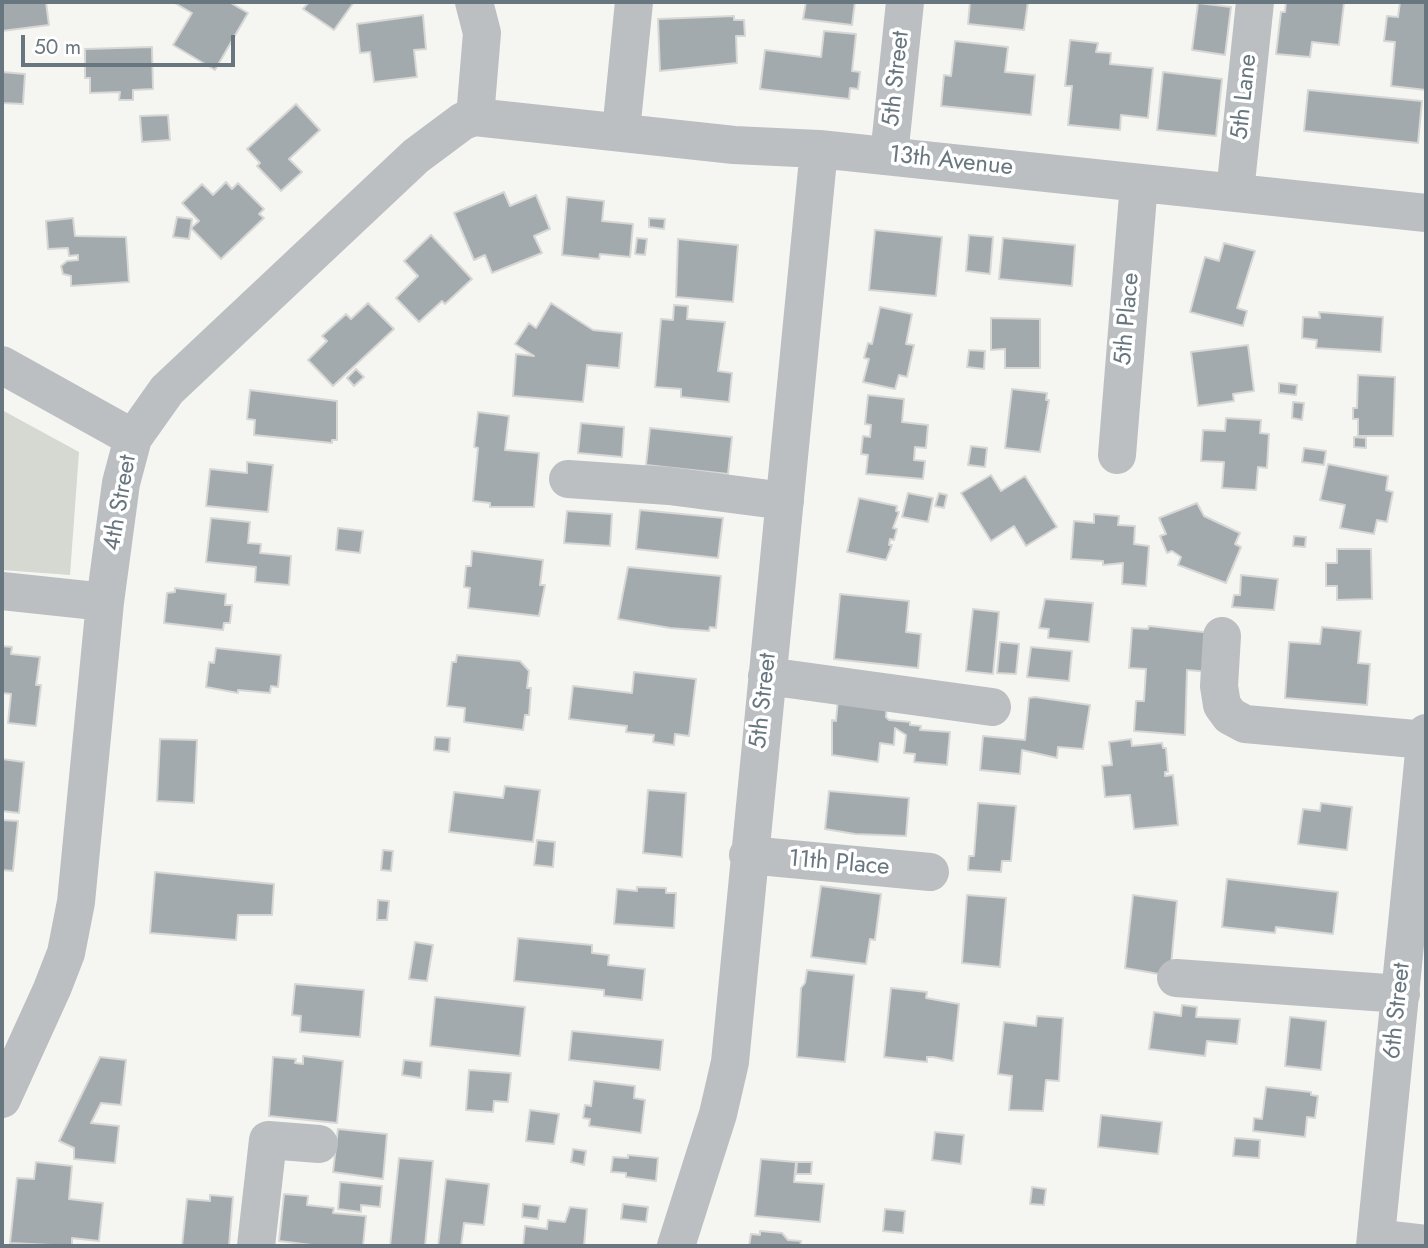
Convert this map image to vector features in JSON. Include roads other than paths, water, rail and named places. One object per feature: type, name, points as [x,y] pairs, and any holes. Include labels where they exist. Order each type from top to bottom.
[{"type":"street","points":[[474,2],[482,33],[475,117]]},
{"type":"street","points":[[621,131],[634,2]]},
{"type":"street","name":"5th Street","points":[[889,156],[905,2]]},
{"type":"street","name":"5th Lane","points":[[1235,192],[1255,2]]},
{"type":"street","name":"13th Avenue","points":[[475,117],[734,145],[889,156],[1426,213]]},
{"type":"street","name":"4th Street","points":[[2,1099],[52,989],[68,940],[83,835],[105,602],[121,483],[133,438],[167,390],[366,202],[416,156],[463,121],[475,117]]},
{"type":"street","name":"5th Street","points":[[676,1246],[718,1114],[730,1062],[748,855],[819,149]]},
{"type":"street","name":"5th Place","points":[[1117,455],[1139,183]]},
{"type":"street","points":[[2,365],[133,438]]},
{"type":"street","points":[[568,479],[668,486],[785,501]]},
{"type":"street","points":[[2,591],[105,602]]},
{"type":"street","points":[[1222,636],[1219,687],[1222,705],[1230,716],[1245,724],[1426,740]]},
{"type":"street","points":[[767,676],[992,707]]},
{"type":"street","name":"6th Street","points":[[1375,1242],[1411,1041],[1401,994],[1426,733]]},
{"type":"street","name":"11th Place","points":[[748,855],[930,872]]},
{"type":"street","points":[[1177,978],[1401,994]]},
{"type":"street","points":[[256,1246],[268,1140],[319,1144]]},
{"type":"street","points":[[1375,1242],[1426,1244]]}]
